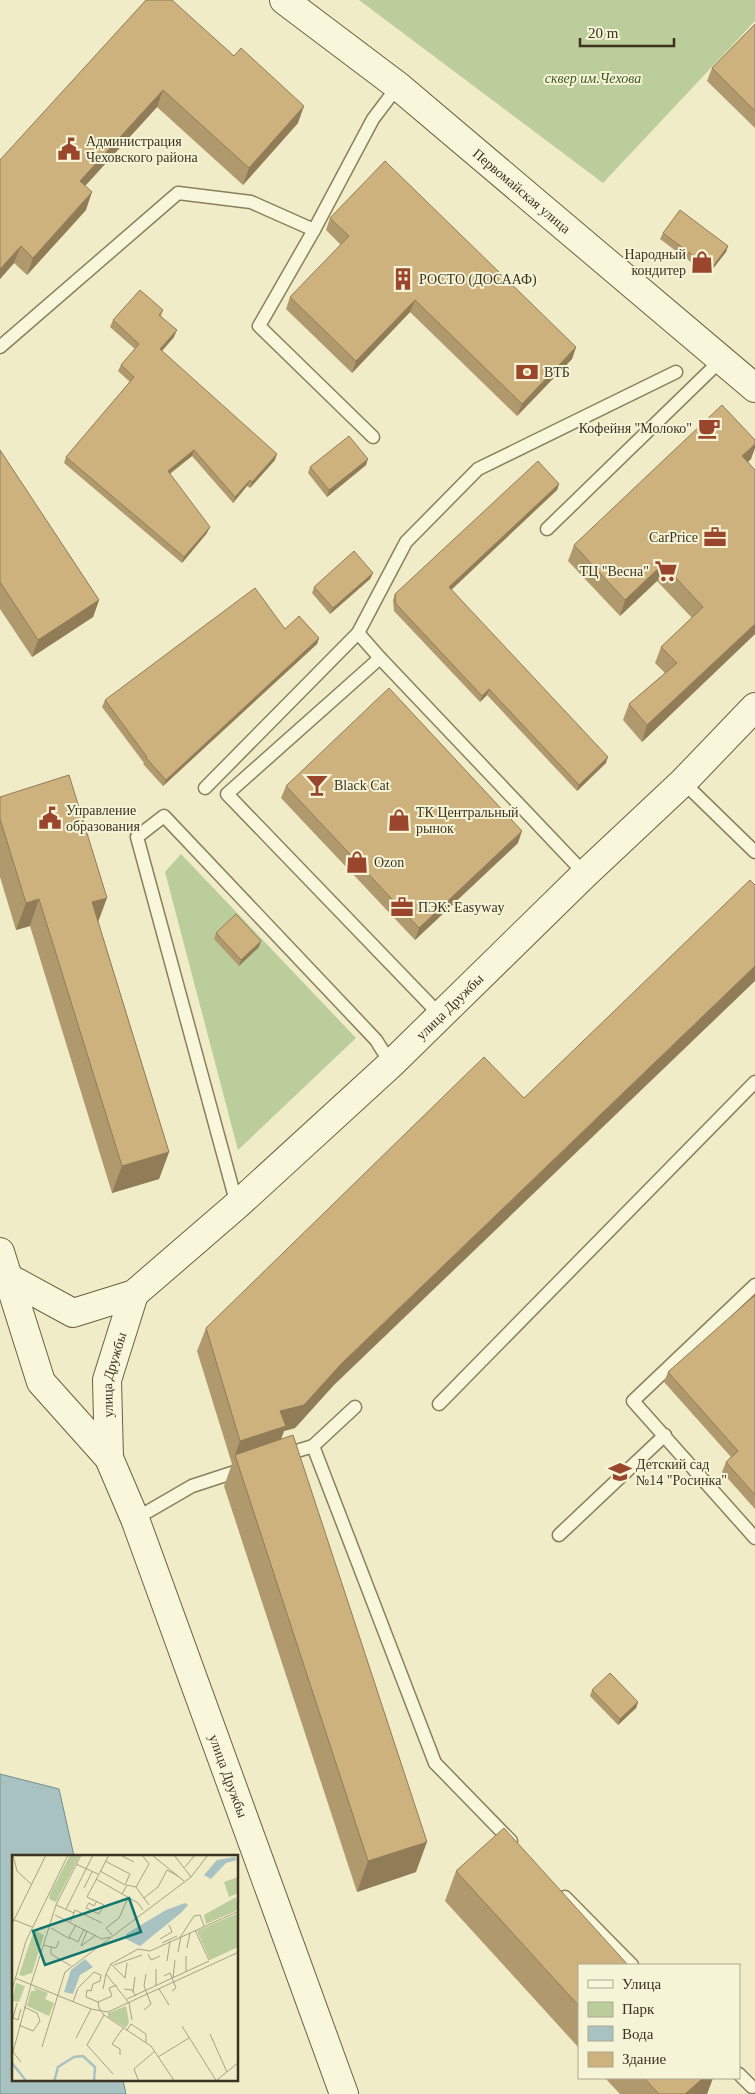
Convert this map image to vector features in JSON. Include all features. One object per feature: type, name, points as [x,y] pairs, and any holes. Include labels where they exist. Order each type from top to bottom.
[{"type":"street","name":"Первомайская улица","points":[[284,0],[398,86],[755,388]]},
{"type":"street","name":"улица Дружбы","points":[[4,1265],[73,1313],[134,1294],[237,1205],[391,1064],[585,874],[683,782],[755,707]]},
{"type":"street","name":"улица Дружбы","points":[[4,1265],[41,1382],[109,1458],[135,1519],[344,2094]]},
{"type":"street","name":"улица Дружбы","points":[[109,1458],[106,1380],[134,1294]]},
{"type":"lane","points":[[373,437],[259,326],[314,230],[373,119],[398,86]]},
{"type":"lane","points":[[0,347],[178,193],[251,202],[314,230]]},
{"type":"lane","points":[[547,529],[721,360]]},
{"type":"lane","points":[[205,788],[358,633],[406,542],[478,469],[676,372]]},
{"type":"lane","points":[[358,633],[585,874]]},
{"type":"lane","points":[[380,658],[228,794],[441,1016]]},
{"type":"lane","points":[[683,782],[755,852]]},
{"type":"lane","points":[[237,1205],[137,836],[164,816],[376,1040],[391,1064]]},
{"type":"lane","points":[[439,1404],[755,1082]]},
{"type":"lane","points":[[755,1285],[633,1401],[755,1538]]},
{"type":"lane","points":[[276,1458],[313,1446],[355,1407]]},
{"type":"lane","points":[[559,1535],[665,1435]]},
{"type":"lane","points":[[313,1446],[435,1763],[516,1846]]},
{"type":"lane","points":[[135,1519],[192,1486],[257,1464]]},
{"type":"lane","points":[[558,1889],[631,1964]]},
{"type":"lane","points":[[740,2075],[750,2088]]},
{"type":"green space","name":"сквер им.Чехова","points":[[359,0],[755,0],[755,21],[603,183]]},
{"type":"green space","points":[[181,854],[356,1038],[238,1150],[165,872]]},
{"type":"water","points":[[0,1774],[59,1789],[74,1855],[12,1855],[12,2082],[123,2082],[126,2094],[0,2094]]},
{"type":"building","name":"Администрация Чеховского района","points":[[146,0],[172,0],[234,56],[241,48],[304,106],[249,168],[163,90],[80,181],[92,192],[33,258],[21,246],[0,269],[0,160]]},
{"type":"building","points":[[755,24],[755,111],[712,68]]},
{"type":"building","name":"РОСТО (ДОСААФ)","points":[[385,161],[576,347],[522,404],[415,300],[356,361],[290,297],[349,236],[330,218]]},
{"type":"building","points":[[680,210],[728,246],[711,269],[663,233]]},
{"type":"building","points":[[140,290],[163,310],[159,315],[177,330],[160,349],[277,454],[252,482],[250,480],[235,497],[194,450],[168,471],[210,527],[184,557],[66,457],[134,377],[121,365],[139,344],[113,320]]},
{"type":"building","name":"ТЦ \"Весна\"","points":[[722,405],[755,440],[755,444],[742,456],[755,470],[755,624],[647,725],[629,704],[677,663],[661,647],[703,607],[663,564],[625,600],[574,545]]},
{"type":"building","points":[[349,436],[368,459],[329,490],[310,467]]},
{"type":"building","points":[[0,450],[99,600],[38,640],[0,582]]},
{"type":"building","points":[[538,461],[559,484],[449,587],[608,757],[579,785],[489,689],[482,696],[396,604],[395,594]]},
{"type":"building","points":[[354,551],[373,573],[333,608],[314,587]]},
{"type":"building","points":[[255,588],[285,629],[299,616],[319,638],[166,780],[146,758],[105,700]]},
{"type":"building","name":"ТК Центральный рынок","points":[[389,688],[522,831],[419,928],[286,786]]},
{"type":"building","points":[[69,775],[107,898],[92,902],[169,1152],[122,1166],[39,899],[26,903],[0,819],[0,797]]},
{"type":"building","points":[[750,880],[755,885],[755,966],[342,1363],[304,1405],[280,1411],[286,1426],[240,1441],[206,1328],[484,1057],[524,1098]]},
{"type":"building","points":[[236,914],[261,941],[241,960],[216,933]]},
{"type":"building","points":[[755,1295],[755,1495],[726,1462],[738,1451],[668,1372]]},
{"type":"building","points":[[293,1435],[427,1842],[368,1861],[235,1455]]},
{"type":"building","points":[[610,1673],[638,1702],[620,1719],[592,1690]]},
{"type":"building","points":[[504,1828],[627,1964],[578,1964],[578,2005],[456,1871]]},
{"type":"building","points":[[645,2079],[702,2079],[685,2094],[659,2094]]},
{"type":"place","name":"Администрация Чеховского района","points":[[69,149]]},
{"type":"place","name":"Народный кондитер","points":[[702,262]]},
{"type":"place","name":"РОСТО (ДОСААФ)","points":[[403,279]]},
{"type":"place","name":"ВТБ","points":[[527,372]]},
{"type":"place","name":"Кофейня \"Молоко\"","points":[[709,428]]},
{"type":"place","name":"CarPrice","points":[[715,537]]},
{"type":"place","name":"ТЦ \"Весна\"","points":[[666,571]]},
{"type":"place","name":"Black Cat","points":[[317,785]]},
{"type":"place","name":"Управление образования","points":[[50,818]]},
{"type":"place","name":"ТК Центральный рынок","points":[[399,820]]},
{"type":"place","name":"Ozon","points":[[357,862]]},
{"type":"place","name":"ПЭК: Easyway","points":[[402,907]]},
{"type":"place","name":"Детский сад №14 \"Росинка\"","points":[[620,1472]]}]
